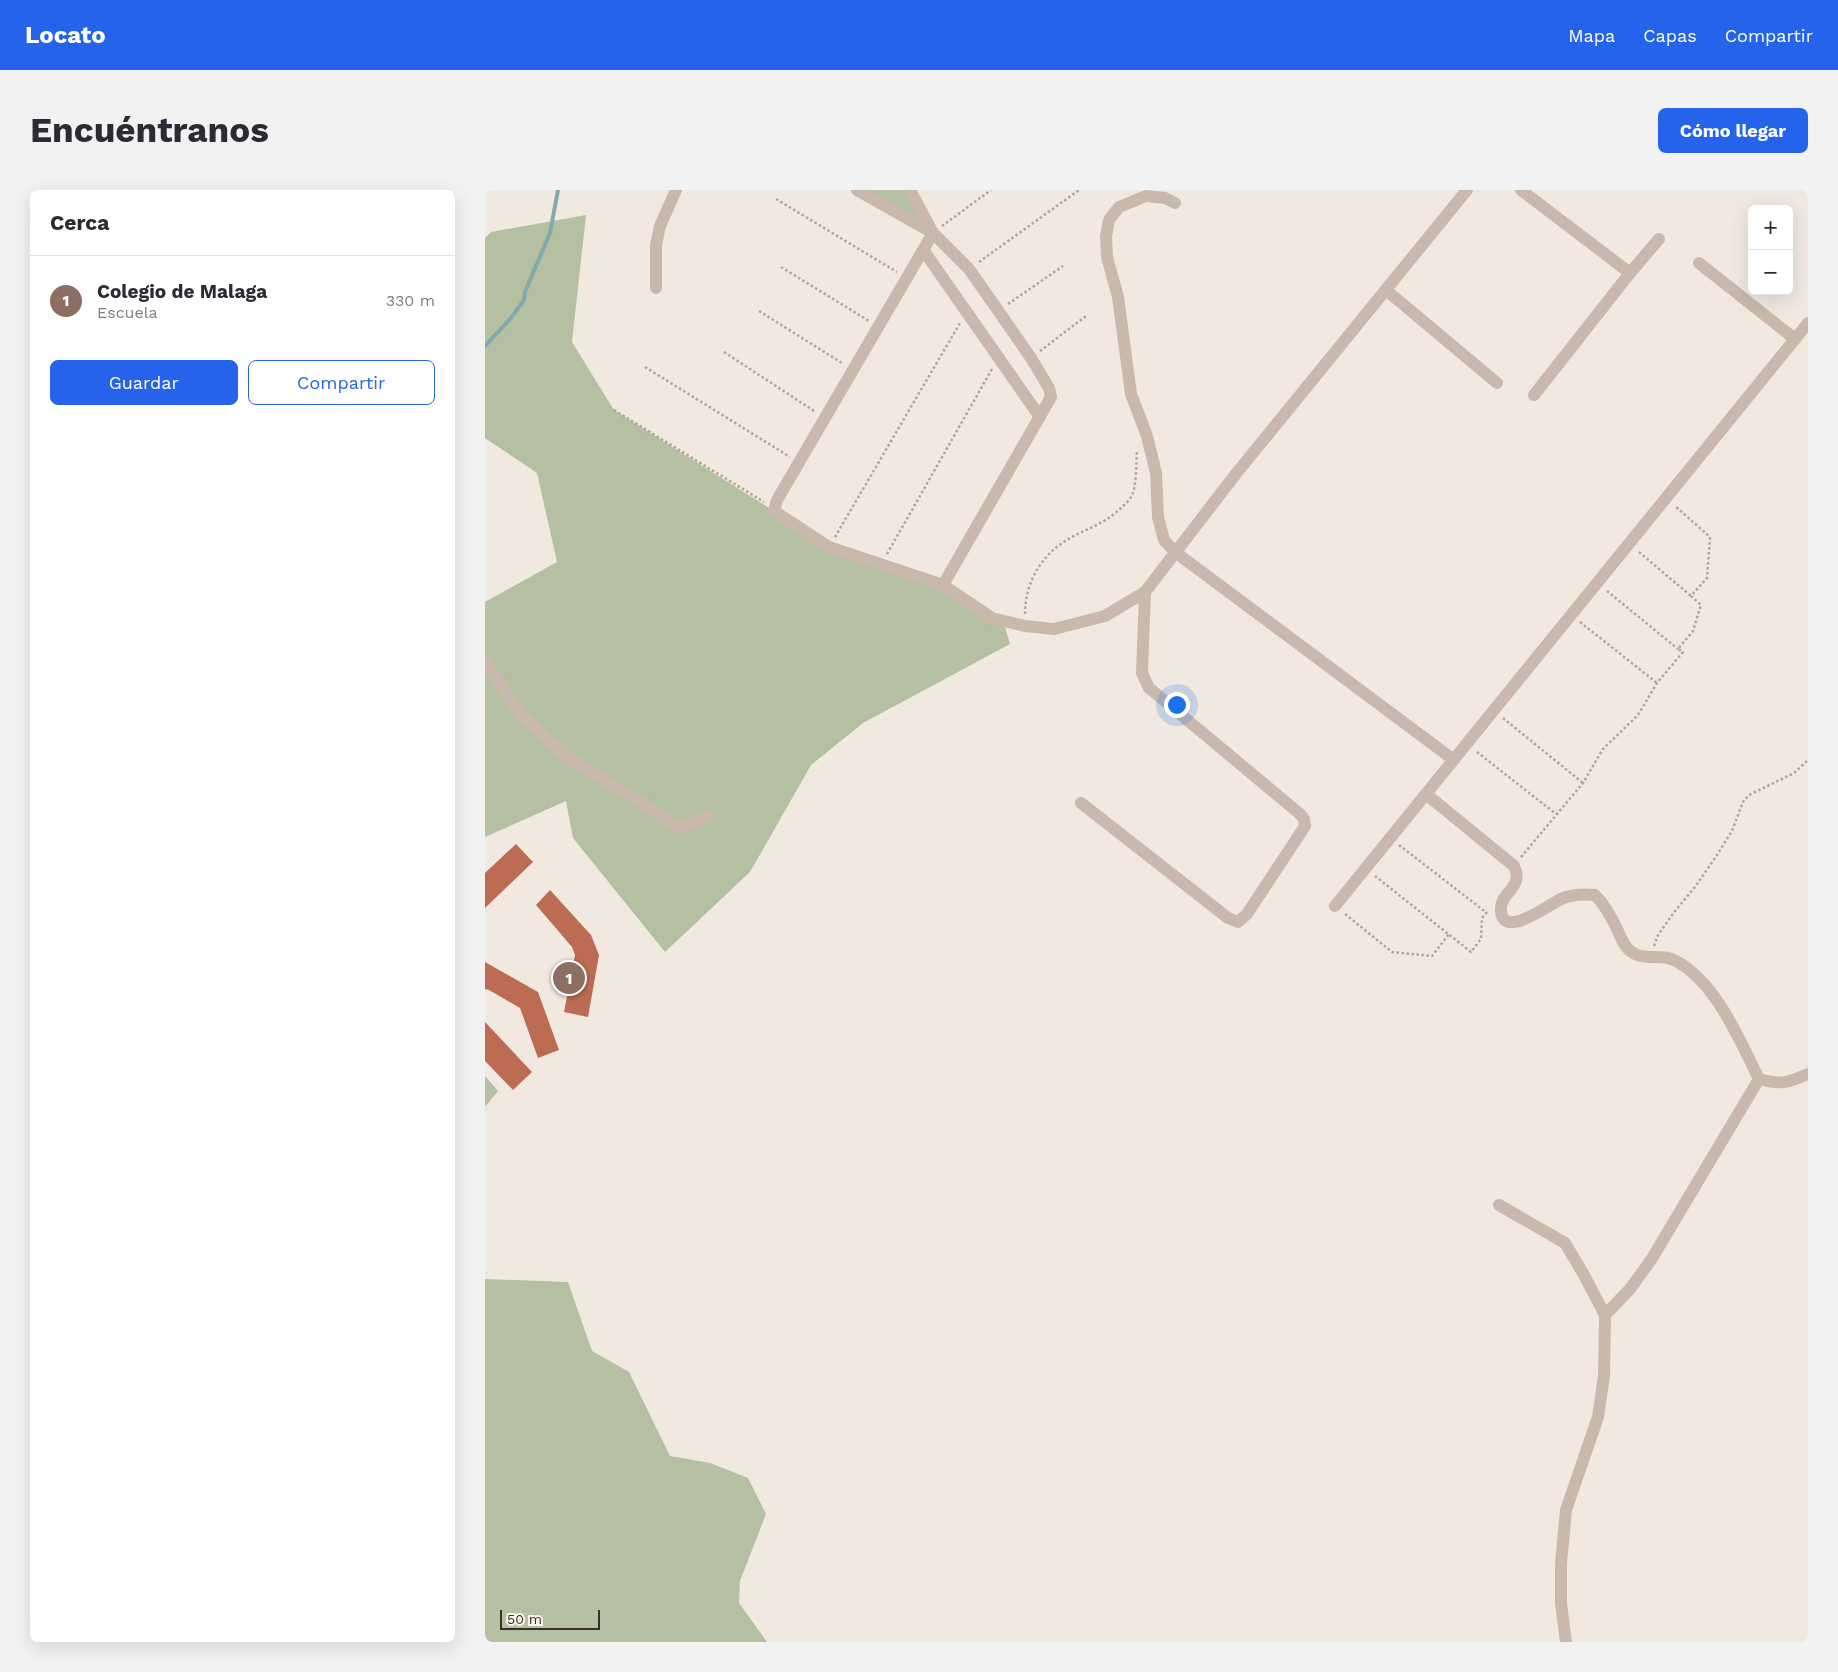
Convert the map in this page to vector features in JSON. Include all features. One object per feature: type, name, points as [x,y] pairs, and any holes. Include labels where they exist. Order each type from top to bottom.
[{"type":"street","points":[[656,288],[655,245],[660,226],[676,190]]},
{"type":"street","points":[[857,190],[933,233],[969,269],[1031,358],[1049,388],[1051,397],[943,584]]},
{"type":"street","points":[[910,190],[933,233]]},
{"type":"street","points":[[933,233],[777,500],[775,510],[829,546],[943,584],[992,618],[1025,626],[1053,629],[1105,616],[1145,592],[1175,552],[1467,190]]},
{"type":"street","points":[[1521,190],[1630,273]]},
{"type":"street","points":[[1175,203],[1165,198],[1146,196],[1119,207],[1109,220],[1106,236],[1107,257],[1118,297],[1131,394],[1147,436],[1155,473],[1157,518],[1164,540],[1175,552],[1454,760]]},
{"type":"street","points":[[1534,395],[1630,273],[1659,240]]},
{"type":"street","points":[[924,251],[1040,417]]},
{"type":"street","points":[[1699,263],[1795,339]]},
{"type":"street","points":[[1386,290],[1497,383]]},
{"type":"street","points":[[1335,906],[1808,323]]},
{"type":"street","points":[[1081,804],[1228,918],[1238,922],[1247,914],[1305,826],[1304,819],[1300,814],[1149,688],[1142,674],[1145,592]]},
{"type":"street","points":[[485,662],[520,714],[571,759],[650,808],[677,828],[709,816]]},
{"type":"street","points":[[1426,794],[1514,866],[1517,876],[1515,885],[1503,900],[1500,909],[1506,921],[1517,922],[1531,917],[1562,899],[1574,895],[1595,895],[1603,903],[1624,945],[1632,952],[1640,956],[1668,956],[1684,965],[1699,978],[1719,1005],[1759,1079],[1774,1083],[1789,1082],[1808,1074]]},
{"type":"street","points":[[1605,1315],[1630,1289],[1651,1260],[1759,1079]]},
{"type":"street","points":[[1499,1205],[1565,1243],[1605,1315],[1603,1376],[1598,1417],[1566,1510],[1561,1564],[1561,1603],[1566,1642]]},
{"type":"path","points":[[933,233],[991,190]]},
{"type":"path","points":[[969,269],[1079,190]]},
{"type":"path","points":[[777,199],[907,278]]},
{"type":"path","points":[[998,310],[1063,266]]},
{"type":"path","points":[[781,267],[878,326]]},
{"type":"path","points":[[759,311],[854,370]]},
{"type":"path","points":[[829,546],[967,312]]},
{"type":"path","points":[[1031,358],[1086,316]]},
{"type":"path","points":[[724,352],[826,418]]},
{"type":"path","points":[[881,564],[998,357]]},
{"type":"path","points":[[645,366],[799,463]]},
{"type":"path","points":[[614,410],[775,510]]},
{"type":"path","points":[[1025,626],[1025,605],[1030,582],[1041,562],[1064,542],[1114,515],[1132,496],[1137,451],[1136,442]]},
{"type":"path","points":[[1667,498],[1710,537],[1707,578],[1691,596]]},
{"type":"path","points":[[1629,544],[1701,605],[1693,631],[1678,648]]},
{"type":"path","points":[[1514,866],[1583,783],[1603,749],[1638,715],[1657,683],[1683,652],[1597,583]]},
{"type":"path","points":[[1571,615],[1657,683]]},
{"type":"path","points":[[1494,711],[1583,783]]},
{"type":"path","points":[[1467,744],[1556,814]]},
{"type":"path","points":[[1649,957],[1658,935],[1705,874],[1731,831],[1743,802],[1756,791],[1795,773],[1808,760]]},
{"type":"path","points":[[1391,838],[1487,913]]},
{"type":"path","points":[[1365,869],[1471,952],[1481,939],[1483,918],[1491,907]]},
{"type":"path","points":[[1335,906],[1392,952],[1432,956],[1449,934]]},
{"type":"green space","points":[[857,190],[910,190],[933,233]]},
{"type":"green space","points":[[586,215],[572,342],[614,410],[820,540],[943,585],[1003,620],[1010,644],[863,723],[811,765],[750,872],[665,952],[573,838],[566,801],[485,837],[485,602],[557,562],[537,473],[485,438],[485,238],[491,232]]},
{"type":"green space","points":[[485,1076],[498,1091],[485,1107]]},
{"type":"green space","points":[[485,1279],[568,1282],[592,1351],[629,1372],[670,1456],[710,1463],[748,1478],[766,1514],[740,1581],[739,1603],[767,1642],[485,1642]]},
{"type":"building","points":[[516,844],[533,862],[485,908],[485,873]]},
{"type":"building","points":[[550,890],[591,935],[599,955],[588,1017],[564,1012],[575,955],[572,947],[536,905]]},
{"type":"building","points":[[485,962],[538,992],[559,1050],[538,1058],[520,1008],[485,989]]},
{"type":"building","points":[[485,1022],[532,1072],[513,1090],[485,1061]]},
{"type":"waterway","points":[[485,346],[511,318],[524,300],[525,292],[550,233],[558,190]]},
{"type":"place","name":"Colegio de Malaga","points":[[569,978]]}]
